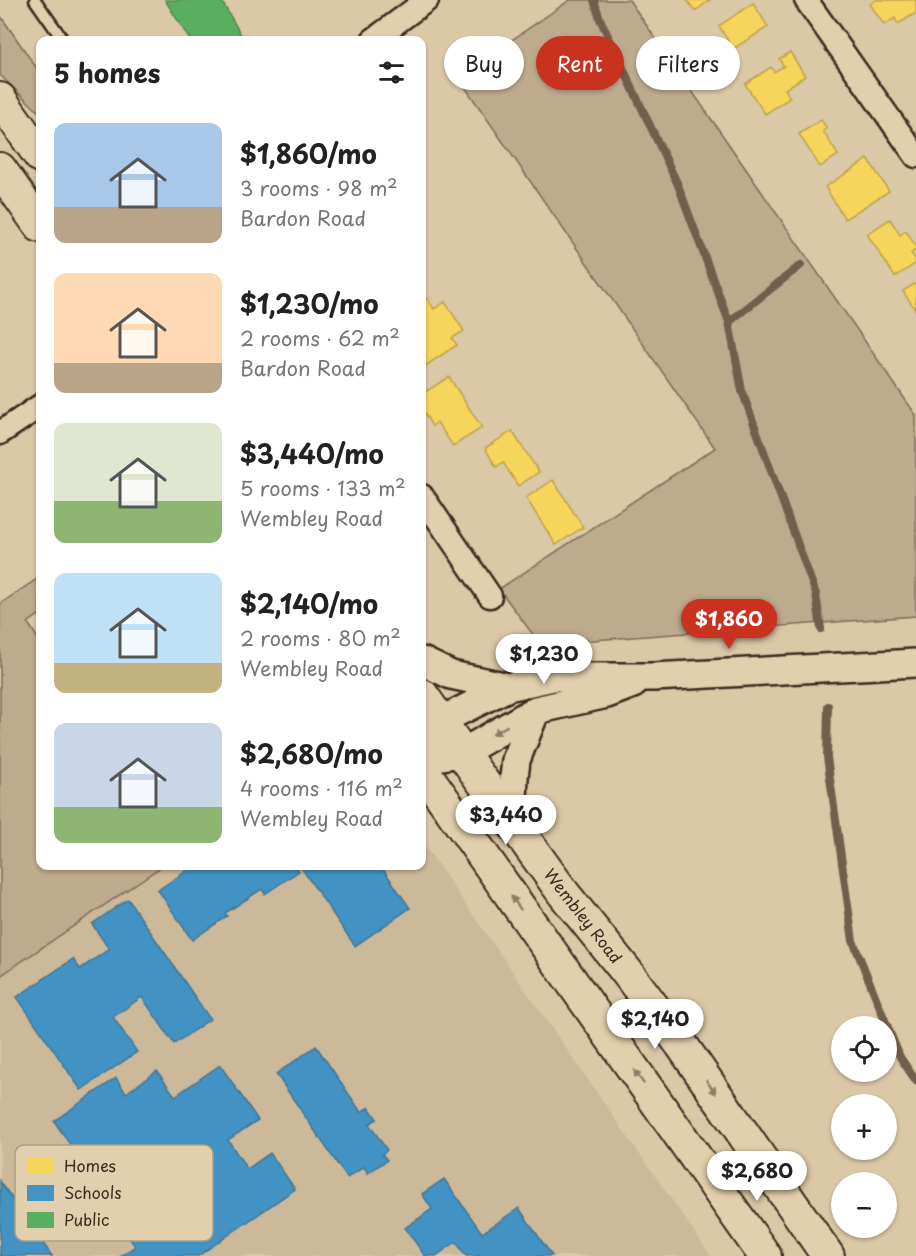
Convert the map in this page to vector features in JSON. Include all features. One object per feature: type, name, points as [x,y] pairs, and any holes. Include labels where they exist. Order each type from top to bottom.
[{"type":"main road","points":[[0,99],[36,150]]},
{"type":"main road","points":[[0,169],[36,220]]},
{"type":"main road","name":"Wembley Road","points":[[426,701],[564,894],[681,1044],[828,1256]]},
{"type":"main road","points":[[426,775],[765,1256]]},
{"type":"street","points":[[378,36],[427,0]]},
{"type":"street","points":[[806,0],[916,156]]},
{"type":"street","points":[[0,433],[36,409]]},
{"type":"street","points":[[426,502],[490,597]]},
{"type":"street","points":[[426,744],[440,721],[508,687],[554,677],[653,677],[916,663]]},
{"type":"street","points":[[426,664],[451,675],[508,687]]},
{"type":"street","points":[[426,758],[462,753],[536,710],[607,694],[653,677]]},
{"type":"street","points":[[512,822],[516,759],[536,710]]},
{"type":"lane","points":[[35,0],[60,36]]},
{"type":"shaded area","points":[[570,0],[629,0],[654,36],[636,36],[636,90],[691,90],[916,415],[916,616],[540,644],[499,589],[715,448],[467,90],[524,90],[524,36],[518,36]]},
{"type":"shaded area","points":[[0,15],[36,67],[36,109],[0,75]]},
{"type":"shaded area","points":[[36,580],[36,617],[28,623],[36,636],[36,870],[156,870],[0,976],[0,604]]},
{"type":"shaded area","points":[[426,848],[711,1256],[0,1256],[0,976],[156,870],[426,870]]},
{"type":"building: Homes","points":[[687,0],[710,0],[695,11]]},
{"type":"building: Homes","points":[[876,0],[916,0],[916,13],[898,24],[895,18],[884,25],[870,4]]},
{"type":"building: Homes","points":[[753,3],[768,27],[740,45],[740,36],[725,36],[719,26]]},
{"type":"building: Homes","points":[[790,52],[805,76],[785,89],[790,98],[765,114],[745,84],[771,67],[774,72],[784,66],[779,59]]},
{"type":"building: Homes","points":[[821,120],[827,128],[823,131],[838,155],[820,167],[799,134]]},
{"type":"building: Homes","points":[[868,159],[889,191],[845,219],[825,187]]},
{"type":"building: Homes","points":[[890,219],[900,235],[906,231],[916,247],[916,250],[911,253],[916,263],[895,277],[867,234]]},
{"type":"building: Homes","points":[[916,283],[916,311],[903,291]]},
{"type":"building: Homes","points":[[426,299],[434,309],[445,302],[464,331],[452,338],[457,345],[426,365]]},
{"type":"building: Homes","points":[[449,377],[482,428],[453,446],[437,422],[432,426],[426,416],[426,391]]},
{"type":"building: Homes","points":[[512,431],[539,472],[518,486],[503,462],[496,467],[485,448]]},
{"type":"building: Homes","points":[[553,480],[583,527],[556,545],[526,498]]},
{"type":"building: Schools","points":[[188,870],[299,871],[265,894],[262,889],[225,913],[227,916],[192,940],[158,890]]},
{"type":"building: Schools","points":[[303,870],[384,870],[410,908],[355,946]]},
{"type":"building: Schools","points":[[128,899],[210,1019],[174,1044],[142,997],[113,1017],[137,1052],[81,1090],[17,997],[73,959],[80,969],[109,949],[92,924]]},
{"type":"building: Schools","points":[[316,1046],[361,1112],[369,1107],[377,1119],[369,1124],[387,1150],[382,1154],[387,1160],[368,1173],[364,1167],[347,1178],[276,1074]]},
{"type":"building: Schools","points":[[220,1065],[258,1120],[228,1140],[247,1169],[270,1153],[295,1189],[198,1256],[121,1256],[135,1246],[132,1241],[213,1241],[213,1145],[70,1145],[54,1121],[116,1078],[126,1093],[157,1071],[175,1096]]},
{"type":"building: Schools","points":[[444,1179],[482,1233],[519,1208],[552,1256],[466,1256],[456,1242],[436,1256],[425,1256],[405,1228],[432,1209],[422,1194]]},
{"type":"building: Schools","points":[[0,1181],[15,1203],[15,1241],[42,1241],[52,1256],[0,1256]]},
{"type":"building: Public","points":[[165,0],[221,0],[242,36],[188,36]]},
{"type":"waterway","points":[[594,0],[600,19],[678,185],[729,322],[742,391],[816,594],[821,629]]},
{"type":"waterway","points":[[729,322],[801,265]]},
{"type":"waterway","points":[[828,706],[827,757],[853,941],[900,1057],[916,1081]]}]
